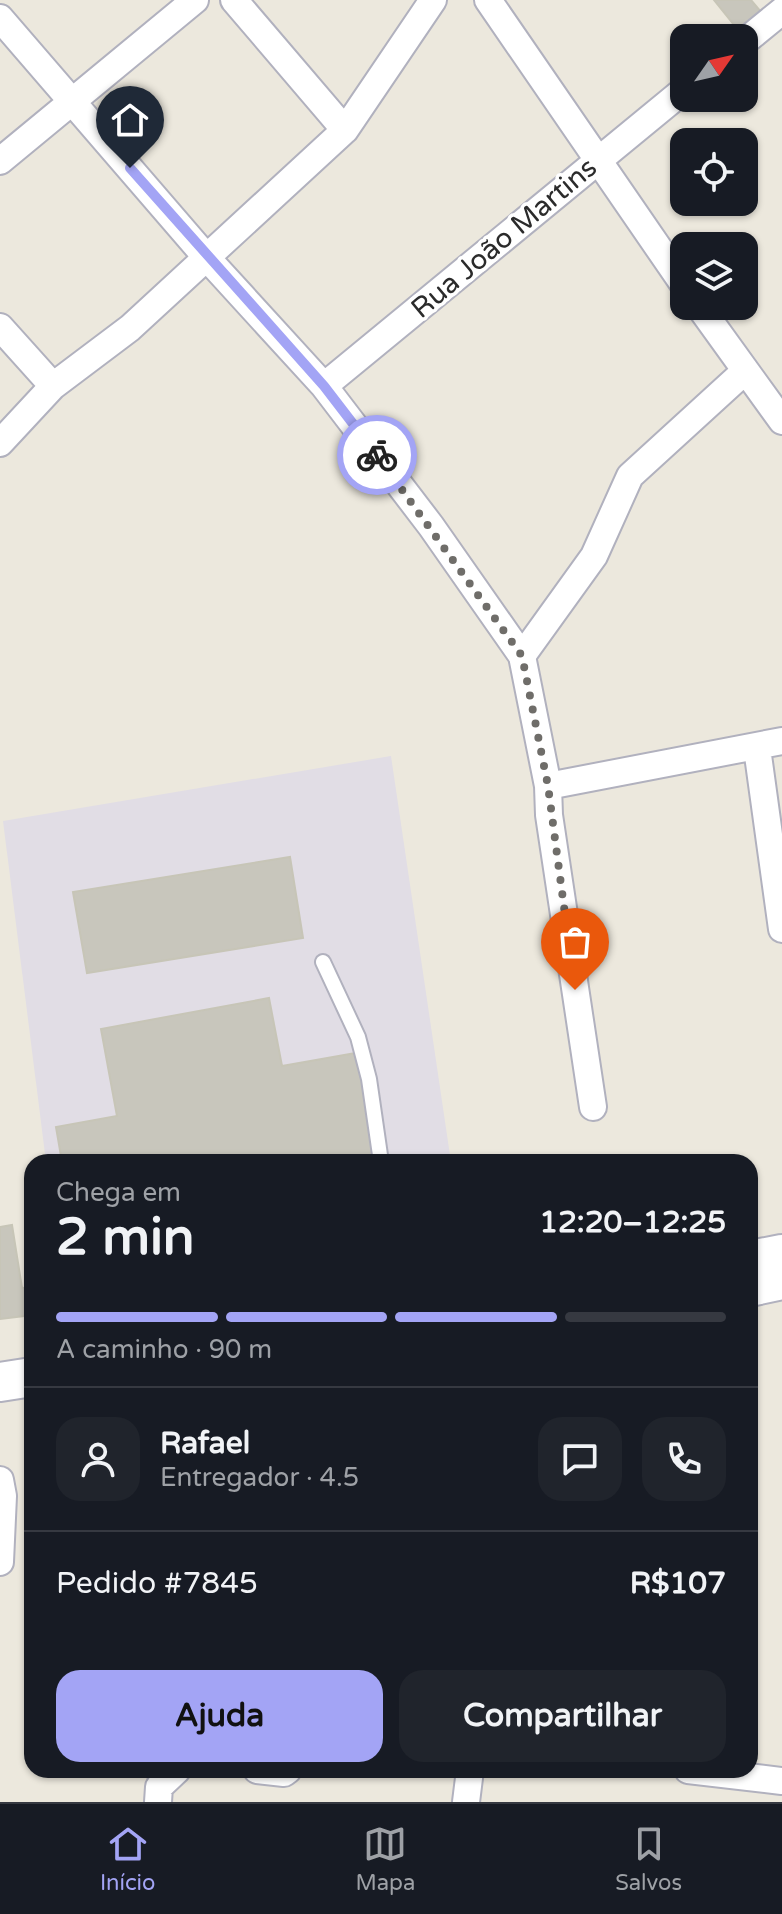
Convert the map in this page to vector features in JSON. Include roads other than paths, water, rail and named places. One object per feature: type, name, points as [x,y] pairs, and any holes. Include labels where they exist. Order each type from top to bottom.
[{"type":"main road","points":[[758,1258],[782,1254]]},
{"type":"main road","points":[[758,1285],[782,1280]]},
{"type":"main road","points":[[0,1382],[24,1378]]},
{"type":"main road","points":[[0,1405],[24,1402]]},
{"type":"street","points":[[0,161],[195,0]]},
{"type":"street","points":[[234,0],[345,130]]},
{"type":"street","points":[[0,443],[53,386],[130,328],[345,130],[433,0]]},
{"type":"street","points":[[488,0],[670,265]]},
{"type":"street","points":[[758,31],[782,11]]},
{"type":"street","points":[[0,18],[207,258],[324,386],[431,526],[522,656],[548,786],[549,815],[593,1107]]},
{"type":"street","name":"Rua João Martins","points":[[324,386],[670,101]]},
{"type":"street","points":[[709,320],[782,421]]},
{"type":"street","points":[[0,327],[53,386]]},
{"type":"street","points":[[522,656],[594,556],[630,476],[745,371]]},
{"type":"street","points":[[548,786],[769,745],[782,929]]},
{"type":"street","points":[[0,1480],[3,1496],[1,1558]]},
{"type":"street","points":[[158,1802],[159,1787],[169,1778]]},
{"type":"street","points":[[466,1802],[469,1778]]},
{"type":"street","points":[[756,1778],[782,1781]]},
{"type":"lane","points":[[323,962],[358,1037],[369,1079],[380,1154]]}]
